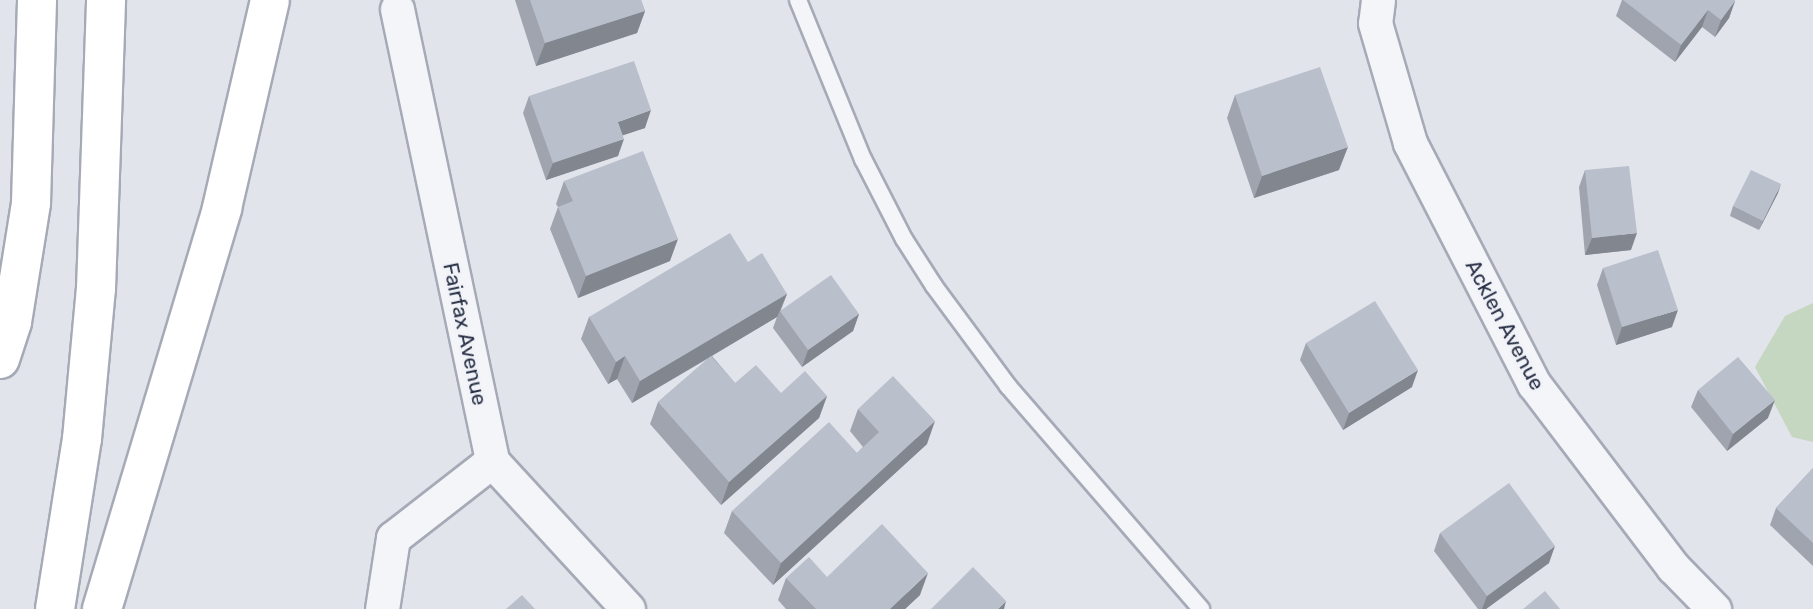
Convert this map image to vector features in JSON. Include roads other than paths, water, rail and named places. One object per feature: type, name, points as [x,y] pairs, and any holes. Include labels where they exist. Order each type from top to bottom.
[{"type":"highway","points":[[0,359],[12,322],[32,203],[37,0]]},
{"type":"highway","points":[[55,609],[82,439],[96,289],[106,0]]},
{"type":"highway","points":[[102,609],[222,208],[270,0]]},
{"type":"street","name":"Acklen Avenue","points":[[1378,0],[1375,23],[1410,144],[1534,384],[1673,567],[1714,609]]},
{"type":"street","name":"Fairfax Avenue","points":[[404,5],[492,461]]},
{"type":"street","points":[[383,609],[393,538],[492,461],[628,609]]},
{"type":"lane","points":[[798,0],[863,159],[904,239],[934,286],[1008,386],[1201,609]]}]
